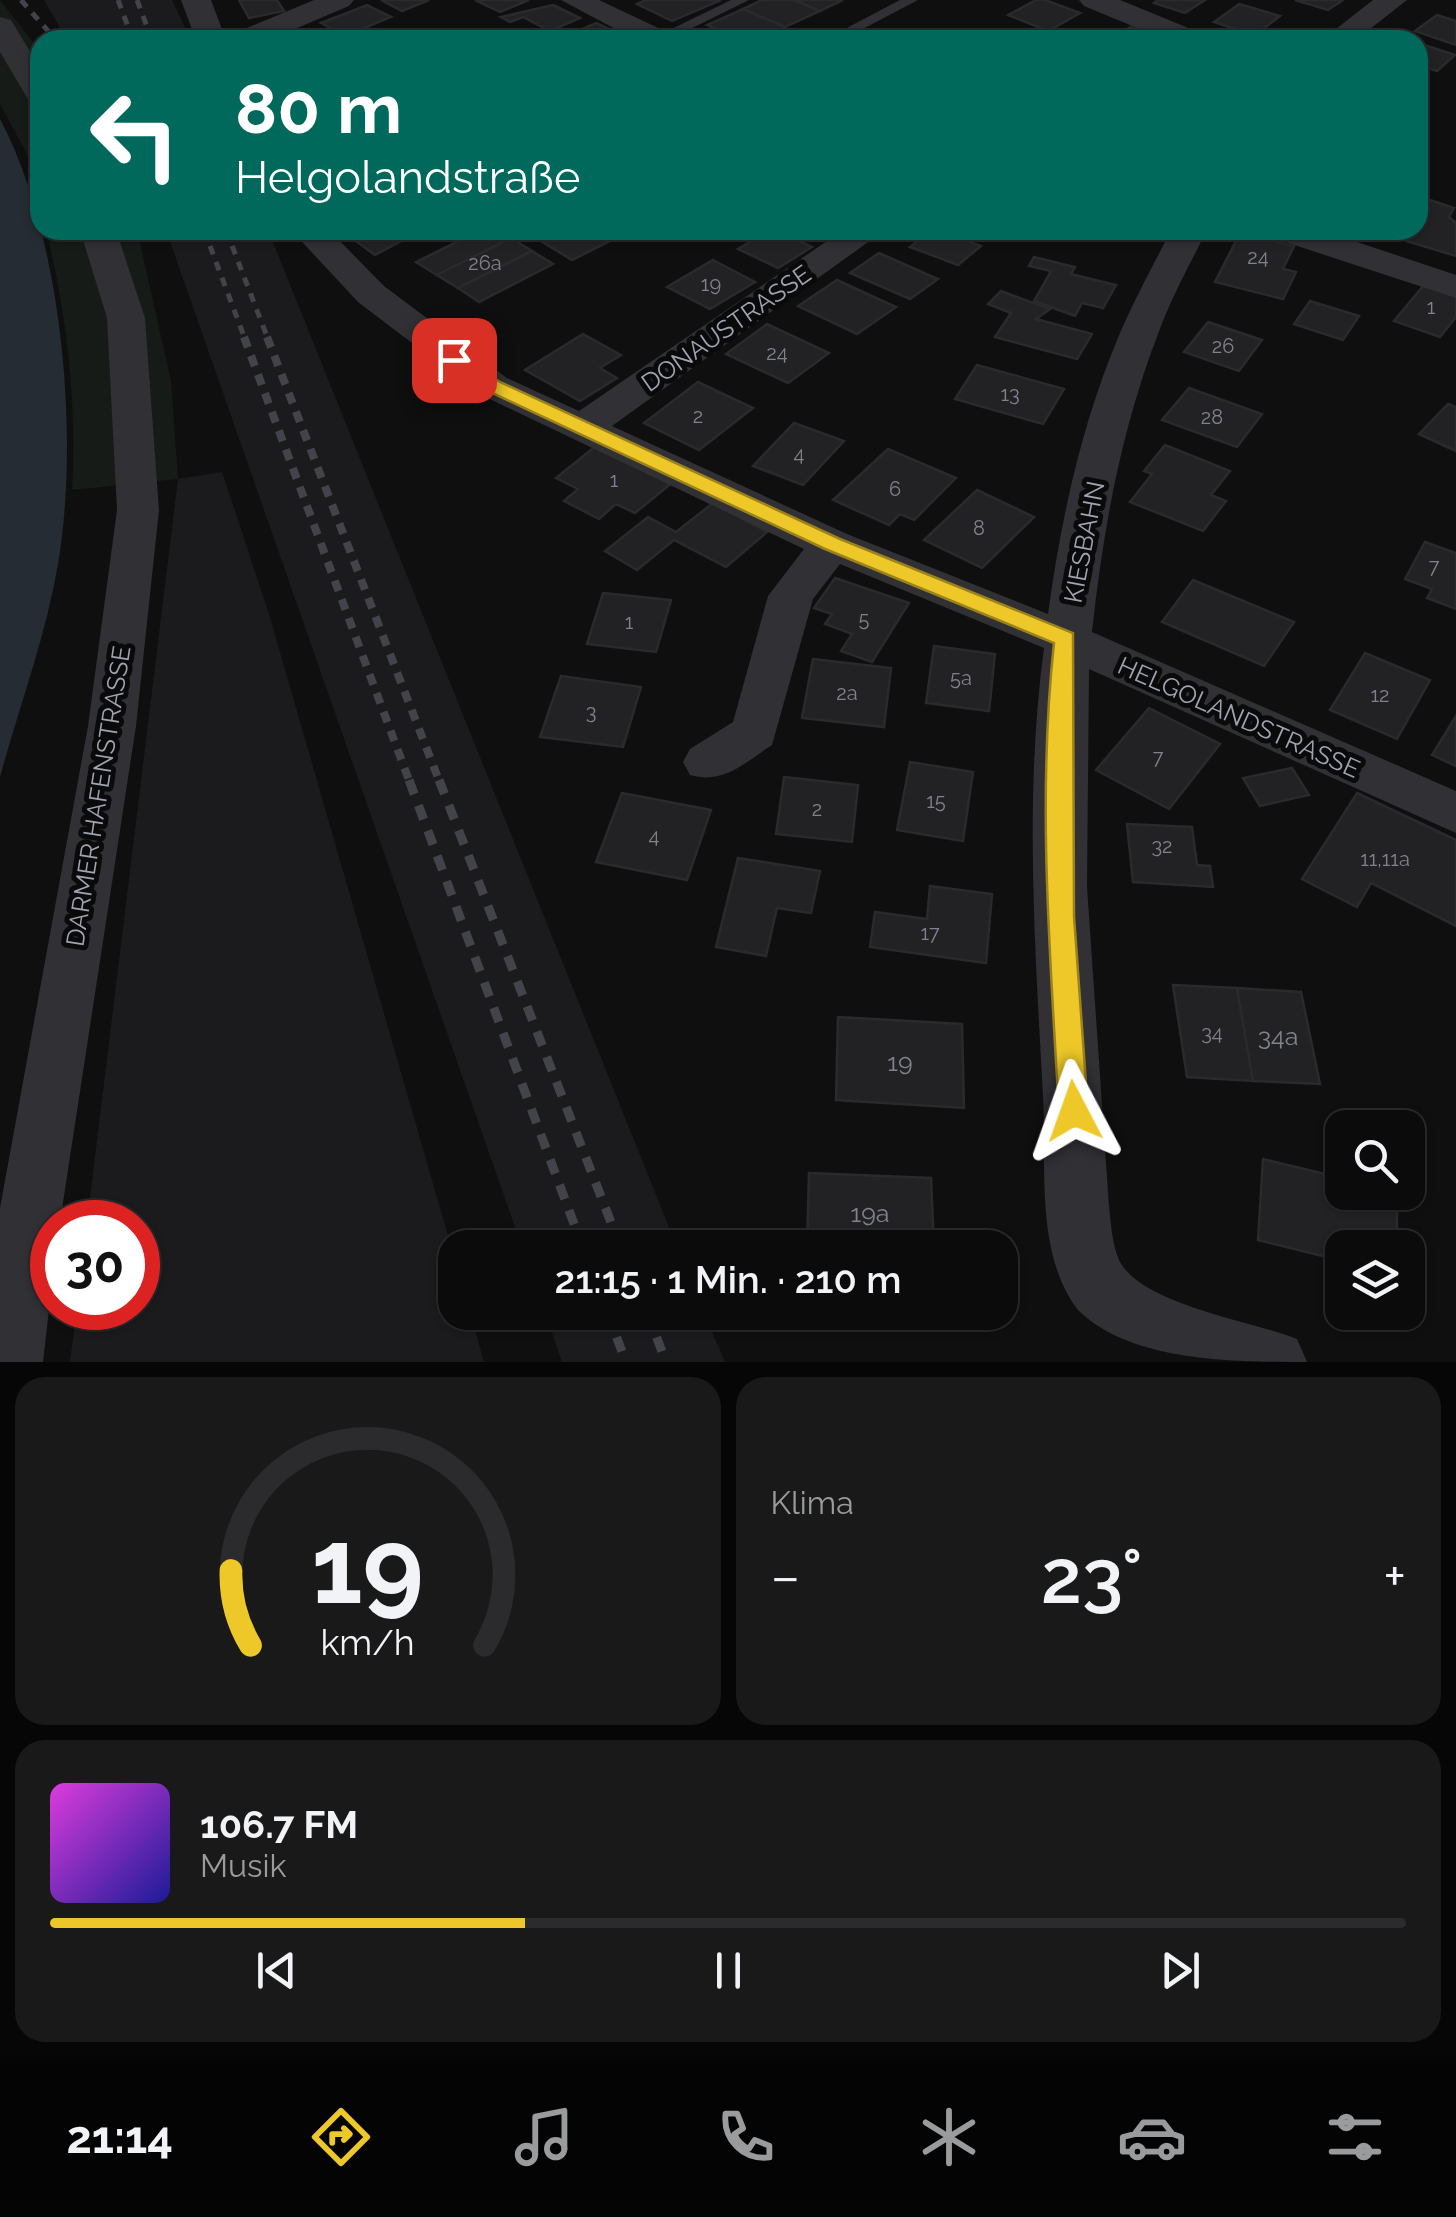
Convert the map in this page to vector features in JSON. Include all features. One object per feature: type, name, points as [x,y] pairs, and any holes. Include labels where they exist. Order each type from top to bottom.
[{"type":"street","points":[[196,0],[207,30]]},
{"type":"street","points":[[267,30],[339,0]]},
{"type":"street","points":[[576,0],[638,30]]},
{"type":"street","points":[[1094,0],[1168,30]]},
{"type":"street","points":[[1352,30],[1392,0]]},
{"type":"street","points":[[0,26],[30,77]]},
{"type":"street","name":"DARMER HAFENSTRASSE","points":[[10,1362],[34,1184],[112,726],[138,510],[126,318],[101,240]]},
{"type":"street","name":"HELGOLANDSTRASSE","points":[[319,240],[371,294],[493,386],[832,544],[1066,638],[1456,813]]},
{"type":"street","name":"DONAUSTRASSE","points":[[584,426],[854,240]]},
{"type":"street","name":"KIESBAHN","points":[[1184,240],[1156,288],[1124,366],[1090,497],[1060,696],[1061,916],[1084,1246],[1100,1288],[1135,1316],[1274,1362]]},
{"type":"street","points":[[1316,240],[1456,287]]},
{"type":"street","points":[[708,762],[755,732],[790,596],[832,544]]},
{"type":"lane","points":[[679,30],[742,0]]},
{"type":"lane","points":[[851,30],[911,0]]},
{"type":"shaded area","points":[[0,0],[30,38],[30,166],[0,104]]},
{"type":"shaded area","points":[[44,0],[172,0],[186,30],[61,30]]},
{"type":"shaded area","points":[[0,119],[30,195],[30,240],[43,240],[51,277],[66,397],[67,456],[53,591],[0,777]]},
{"type":"shaded area","points":[[48,240],[139,240],[171,381],[178,479],[72,490],[69,359]]},
{"type":"shaded area","points":[[170,240],[272,240],[670,1230],[516,1230]]},
{"type":"shaded area","points":[[222,472],[269,614],[446,1230],[438,1230],[438,1330],[475,1330],[484,1362],[70,1362],[74,1330],[160,1330],[160,1200],[90,1200],[178,479]]},
{"type":"shaded area","points":[[551,1330],[711,1330],[725,1362],[562,1362]]},
{"type":"building","points":[[239,0],[277,0],[284,11],[249,18]]},
{"type":"building","points":[[381,0],[429,0],[402,11]]},
{"type":"building","points":[[475,0],[529,0],[500,12]]},
{"type":"building","points":[[646,0],[719,1],[672,21],[637,4]]},
{"type":"building","points":[[762,0],[794,0],[820,11],[785,27],[743,9]]},
{"type":"building","points":[[794,0],[843,0],[820,11]]},
{"type":"building","points":[[1036,0],[1080,13],[1050,30],[1008,15]]},
{"type":"building","points":[[1205,0],[1185,13],[1154,3]]},
{"type":"building","points":[[1295,0],[1343,0],[1328,10]]},
{"type":"building","points":[[1239,4],[1280,16],[1262,30],[1239,30],[1214,22]]},
{"type":"building","points":[[367,5],[391,17],[360,30],[334,30],[321,23]]},
{"type":"building","points":[[553,5],[580,18],[548,30],[523,17],[510,22],[501,17]]},
{"type":"building","points":[[743,9],[785,27],[718,30],[707,25]]},
{"type":"building","points":[[1437,15],[1456,21],[1456,45],[1428,35],[1428,30],[1416,30]]},
{"type":"building","points":[[596,23],[611,30],[580,30]]},
{"type":"building","points":[[1428,46],[1455,55],[1437,71],[1428,68]]},
{"type":"building","points":[[1428,199],[1454,208],[1449,217],[1456,223],[1456,256],[1406,241],[1428,240]]},
{"type":"building","points":[[358,240],[403,240],[375,255]]},
{"type":"building","points":[[461,240],[507,240],[437,275],[416,262]]},
{"type":"building","points":[[507,240],[532,251],[458,288],[437,275]]},
{"type":"building","points":[[539,240],[612,240],[572,260]]},
{"type":"building","points":[[753,240],[797,240],[812,247],[778,268],[738,249]]},
{"type":"building","points":[[919,240],[964,240],[981,246],[958,265],[910,247]]},
{"type":"building","points":[[1236,240],[1269,240],[1294,246],[1283,269],[1296,272],[1283,299],[1215,282]]},
{"type":"building","points":[[532,251],[553,264],[479,302],[458,288]]},
{"type":"building","points":[[879,253],[938,279],[910,299],[850,273]]},
{"type":"building","points":[[1034,257],[1075,267],[1071,274],[1116,285],[1103,308],[1082,303],[1075,316],[1034,301],[1051,271],[1029,266]]},
{"type":"building","points":[[713,260],[755,282],[710,309],[667,287]]},
{"type":"building","points":[[837,280],[896,307],[857,334],[798,306]]},
{"type":"building","points":[[1424,285],[1456,297],[1456,317],[1440,337],[1394,321]]},
{"type":"building","points":[[1001,291],[1050,309],[1036,319],[1092,334],[1077,359],[995,337],[1011,313],[988,304]]},
{"type":"building","points":[[1310,301],[1359,316],[1343,340],[1294,324]]},
{"type":"building","points":[[1208,322],[1262,340],[1239,371],[1184,352]]},
{"type":"building","points":[[767,324],[829,353],[788,383],[726,354]]},
{"type":"building","points":[[583,334],[621,355],[600,368],[617,378],[580,401],[525,370]]},
{"type":"building","points":[[977,365],[1064,389],[1043,424],[955,399]]},
{"type":"building","points":[[698,382],[753,408],[699,450],[644,423]]},
{"type":"building","points":[[1189,388],[1262,414],[1237,447],[1162,420]]},
{"type":"building","points":[[1448,404],[1456,407],[1456,451],[1419,434]]},
{"type":"building","points":[[794,423],[844,441],[803,485],[753,466]]},
{"type":"building","points":[[597,445],[673,482],[635,513],[616,504],[599,519],[564,501],[578,489],[556,478]]},
{"type":"building","points":[[1165,445],[1230,471],[1211,495],[1226,501],[1203,531],[1130,502],[1152,474],[1144,471]]},
{"type":"building","points":[[888,449],[956,478],[914,520],[900,514],[889,525],[833,500]]},
{"type":"building","points":[[977,490],[1034,517],[982,568],[924,540]]},
{"type":"building","points":[[713,503],[767,532],[726,567],[674,540],[637,570],[605,551],[648,517],[676,532]]},
{"type":"building","points":[[1425,542],[1456,553],[1456,609],[1427,598],[1432,589],[1405,579]]},
{"type":"building","points":[[835,578],[909,603],[872,662],[841,651],[852,634],[825,624],[832,614],[814,608]]},
{"type":"building","points":[[1193,580],[1294,622],[1264,666],[1162,622]]},
{"type":"building","points":[[603,593],[671,600],[656,652],[587,644]]},
{"type":"building","points":[[934,646],[995,654],[989,711],[926,703]]},
{"type":"building","points":[[1365,653],[1430,680],[1397,739],[1330,710]]},
{"type":"building","points":[[813,659],[891,668],[884,727],[802,718]]},
{"type":"building","points":[[561,676],[641,687],[623,747],[540,737]]},
{"type":"building","points":[[1149,708],[1220,744],[1169,809],[1096,770]]},
{"type":"building","points":[[1456,716],[1456,766],[1432,755]]},
{"type":"building","points":[[910,762],[973,772],[963,841],[897,830]]},
{"type":"building","points":[[1292,768],[1309,795],[1260,806],[1243,778]]},
{"type":"building","points":[[784,777],[858,785],[852,842],[776,834]]},
{"type":"building","points":[[622,793],[711,810],[687,880],[596,862]]},
{"type":"building","points":[[1357,793],[1456,840],[1456,926],[1371,883],[1357,907],[1302,879]]},
{"type":"building","points":[[1127,824],[1192,827],[1197,865],[1210,866],[1213,887],[1133,882]]},
{"type":"building","points":[[738,858],[820,871],[811,913],[777,908],[766,956],[716,947]]},
{"type":"building","points":[[930,886],[992,894],[986,963],[870,947],[875,912],[927,919]]},
{"type":"building","points":[[1173,985],[1237,988],[1253,1081],[1187,1077]]},
{"type":"building","points":[[1237,988],[1301,992],[1320,1084],[1253,1081]]},
{"type":"building","points":[[838,1017],[962,1024],[964,1108],[836,1100]]},
{"type":"building","points":[[1263,1159],[1325,1174],[1325,1210],[1397,1210],[1397,1230],[1325,1230],[1325,1257],[1258,1240]]},
{"type":"building","points":[[809,1173],[931,1178],[933,1230],[807,1230]]},
{"type":"railway","points":[[21,0],[47,30]]},
{"type":"railway","points":[[118,0],[129,30]]},
{"type":"railway","points":[[137,0],[148,30]]},
{"type":"railway","points":[[208,240],[245,339]]},
{"type":"railway","points":[[230,240],[268,339]]},
{"type":"railway","points":[[244,337],[410,783]]},
{"type":"railway","points":[[267,337],[440,783]]},
{"type":"railway","points":[[409,780],[576,1230]]},
{"type":"railway","points":[[439,780],[614,1230]]},
{"type":"railway","points":[[614,1330],[626,1362]]},
{"type":"railway","points":[[654,1330],[666,1362]]},
{"type":"route","points":[[454,360],[493,386],[832,544],[1004,617],[1066,638],[1060,696],[1061,916],[1074,1111]]}]
